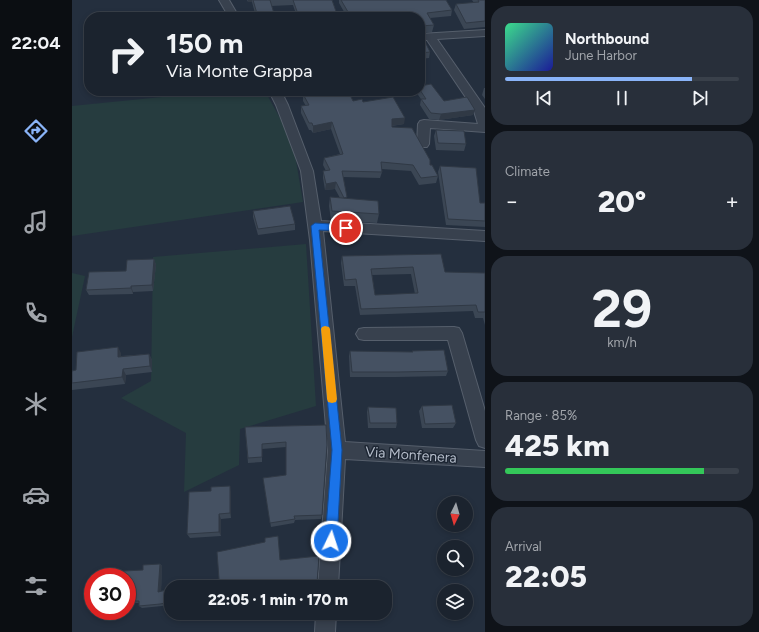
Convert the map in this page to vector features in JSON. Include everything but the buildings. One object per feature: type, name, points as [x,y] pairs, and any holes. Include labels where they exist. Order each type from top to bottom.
[{"type":"street","points":[[224,0],[231,12]]},
{"type":"street","points":[[425,37],[485,33]]},
{"type":"street","points":[[423,144],[424,124],[485,127],[479,108],[425,37]]},
{"type":"street","points":[[278,96],[307,171],[315,226],[337,450],[328,580]]},
{"type":"street","points":[[315,226],[485,236]]},
{"type":"street","points":[[364,334],[454,333],[485,440]]},
{"type":"street","name":"Via Monfenera","points":[[337,450],[485,459]]},
{"type":"street","points":[[325,632],[326,620]]},
{"type":"green space","points":[[172,96],[268,96],[286,129],[295,155],[303,202],[72,236],[72,106]]},
{"type":"green space","points":[[306,244],[316,406],[240,429],[239,465],[184,492],[186,433],[121,398],[151,381],[153,257]]},
{"type":"green space","points":[[72,273],[85,276],[72,337]]},
{"type":"slow traffic","points":[[325,329],[332,399]]},
{"type":"route","points":[[331,541],[337,450],[315,226],[346,228]]}]
